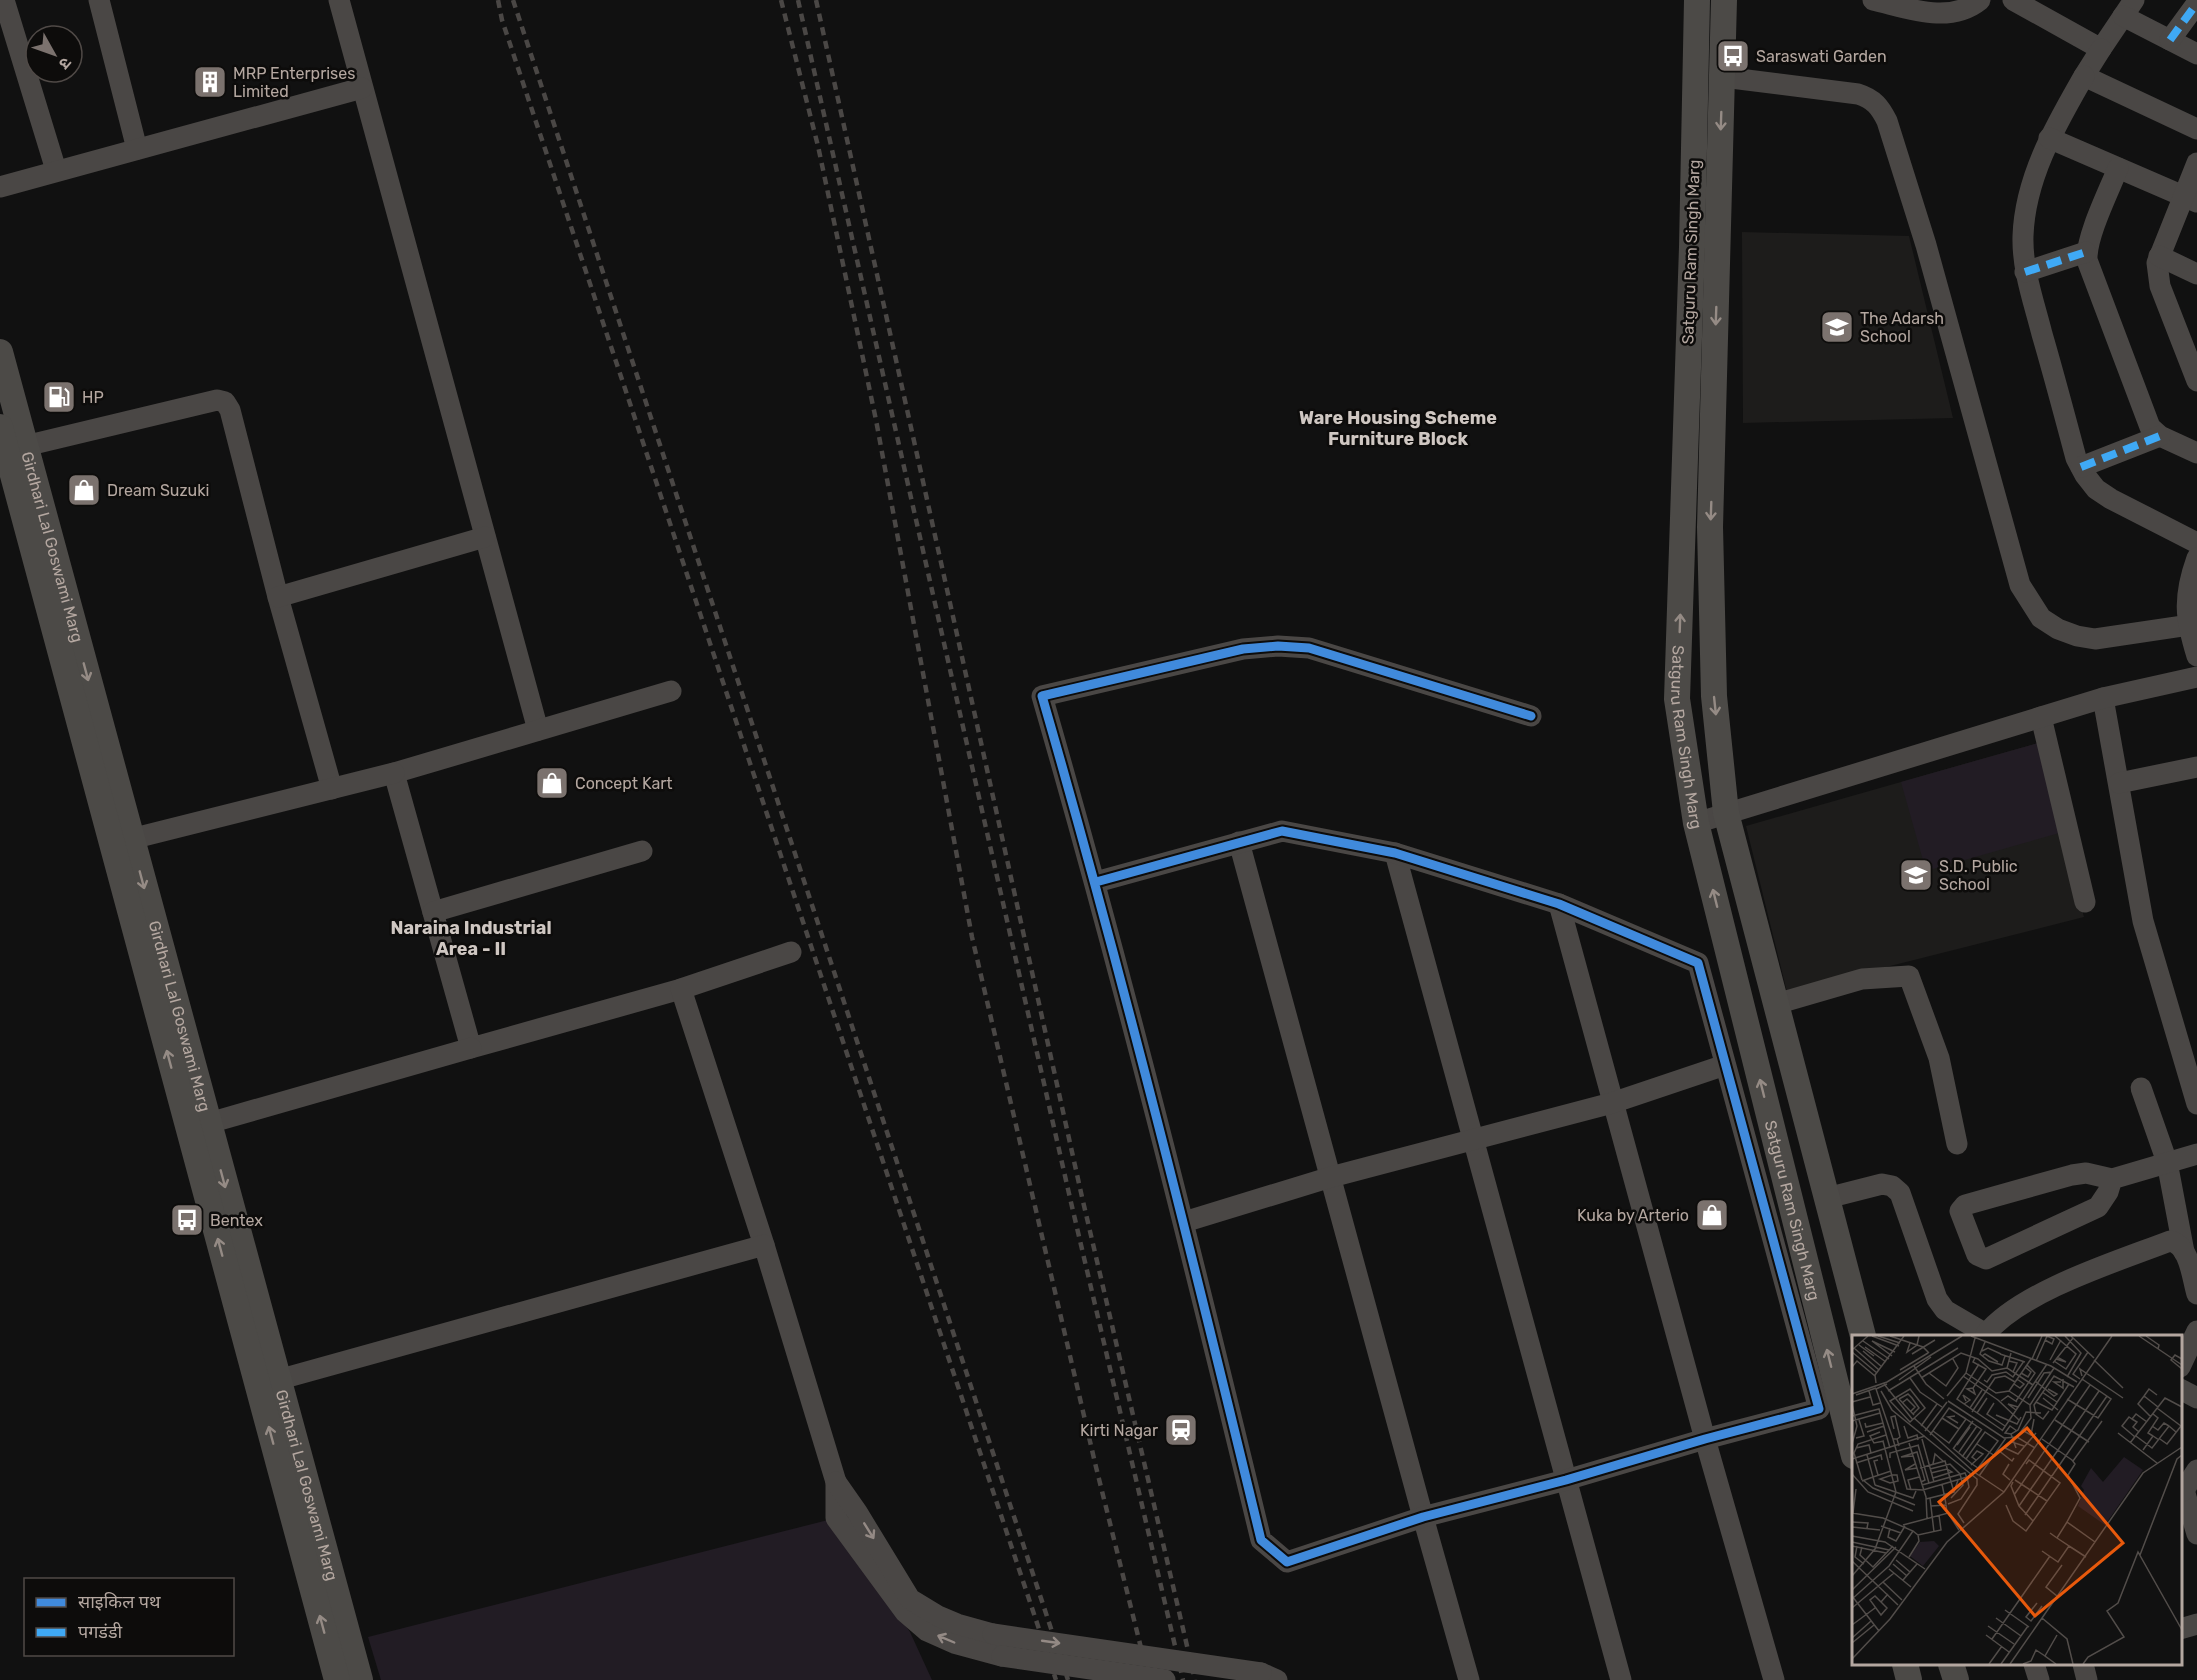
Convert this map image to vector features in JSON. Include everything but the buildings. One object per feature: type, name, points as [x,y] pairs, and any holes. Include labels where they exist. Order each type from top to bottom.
[{"type":"main road","name":"Satguru Ram Singh Marg","points":[[1697,0],[1692,246],[1677,699],[1696,823],[1830,1406],[1852,1452]]},
{"type":"main road","name":"Satguru Ram Singh Marg","points":[[1724,0],[1710,527],[1714,696],[1726,813],[1863,1335]]},
{"type":"main road","name":"Girdhari Lal Goswami Marg","points":[[0,352],[12,434],[198,1126],[268,1383],[360,1680]]},
{"type":"main road","name":"Girdhari Lal Goswami Marg","points":[[12,434],[131,839],[198,1126]]},
{"type":"main road","name":"Girdhari Lal Goswami Marg","points":[[268,1383],[337,1680]]},
{"type":"main road","points":[[1905,1665],[1909,1680]]},
{"type":"main road","points":[[1951,1665],[1956,1680]]},
{"type":"street","points":[[4,0],[56,170]]},
{"type":"street","points":[[99,0],[137,149]]},
{"type":"street","points":[[339,0],[538,730]]},
{"type":"street","points":[[1873,0],[1938,14],[1960,12],[1972,7],[1980,0]]},
{"type":"street","points":[[2013,0],[2101,49]]},
{"type":"street","points":[[2170,40],[2197,3]]},
{"type":"street","points":[[2197,54],[2170,40],[2128,8],[2084,76],[2049,138],[2027,205],[2023,236],[2025,272],[2076,458],[2081,467],[2096,489],[2111,499],[2197,543]]},
{"type":"street","points":[[2084,76],[2197,129]]},
{"type":"street","points":[[1723,77],[1858,94],[1868,97],[1879,106],[1887,121],[1926,245],[2020,585],[2041,618],[2058,629],[2077,636],[2095,639],[2192,625]]},
{"type":"street","points":[[0,187],[362,88]]},
{"type":"street","points":[[2049,138],[2190,199]]},
{"type":"street","points":[[2197,163],[2190,199],[2159,256],[2157,272],[2197,381]]},
{"type":"street","points":[[2118,168],[2086,252],[2087,260],[2150,427],[2160,436],[2197,453]]},
{"type":"street","points":[[2025,272],[2086,252]]},
{"type":"street","points":[[2159,256],[2197,274]]},
{"type":"street","points":[[12,434],[218,400],[225,402],[230,410],[278,597],[332,789]]},
{"type":"street","points":[[2081,467],[2160,436]]},
{"type":"street","points":[[278,597],[485,537]]},
{"type":"street","points":[[2197,558],[2187,589],[2197,656]]},
{"type":"street","points":[[1096,882],[1282,831],[1395,853],[1559,904],[1698,963],[1725,1065],[1830,1406],[1705,1439],[1566,1480],[1423,1517],[1287,1562],[1261,1540],[1184,1222],[1096,882],[1042,696],[1243,649],[1278,646],[1309,648],[1531,716]]},
{"type":"street","points":[[1696,823],[2103,698],[2197,677]]},
{"type":"street","points":[[131,839],[394,773],[671,691]]},
{"type":"street","points":[[2103,698],[2143,921],[2190,1059],[2197,1104]]},
{"type":"street","points":[[2041,717],[2085,902]]},
{"type":"street","points":[[2119,783],[2197,767]]},
{"type":"street","points":[[394,773],[471,1048]]},
{"type":"street","points":[[1239,842],[1469,1680]]},
{"type":"street","points":[[433,912],[642,851]]},
{"type":"street","points":[[1395,853],[1621,1680]]},
{"type":"street","points":[[1559,904],[1705,1439],[1774,1680]]},
{"type":"street","points":[[198,1126],[681,989],[791,952]]},
{"type":"street","points":[[1776,1004],[1862,979],[1909,976],[1939,1058],[1957,1144]]},
{"type":"street","points":[[681,989],[764,1245],[836,1482],[836,1518],[905,1612],[927,1631],[954,1642],[1002,1656],[1165,1680]]},
{"type":"street","points":[[1184,1222],[1331,1177],[1612,1103],[1725,1065]]},
{"type":"street","points":[[2140,1088],[2167,1162],[2184,1252],[2197,1294]]},
{"type":"street","points":[[2112,1179],[2108,1192],[2098,1207],[1986,1259],[1977,1255],[1960,1211],[1965,1205],[2072,1175],[2086,1173],[2112,1179],[2197,1154]]},
{"type":"street","points":[[1827,1198],[1882,1184],[1892,1186],[1900,1193],[1937,1299],[1945,1310],[1986,1335],[1996,1322],[2015,1308],[2082,1275],[2170,1241],[2176,1242],[2184,1252]]},
{"type":"street","points":[[268,1383],[764,1245]]},
{"type":"street","points":[[2182,1365],[2197,1331]]},
{"type":"street","points":[[2182,1390],[2197,1398]]},
{"type":"street","points":[[2197,1470],[2182,1491],[2197,1534]]},
{"type":"street","points":[[836,1482],[863,1521],[910,1599],[938,1616],[993,1634],[1269,1676]]},
{"type":"street","points":[[2182,1629],[2197,1624]]},
{"type":"street","points":[[2034,1665],[2039,1680]]},
{"type":"street","points":[[2083,1665],[2086,1680]]},
{"type":"shaded area","name":"The Adarsh School","points":[[1742,232],[1909,236],[1953,418],[1743,423]]},
{"type":"shaded area","name":"S.D. Public School","points":[[2038,743],[2084,917],[1787,992],[1746,826]]},
{"type":"shaded area","points":[[2038,743],[2063,832],[1926,871],[1901,782]]},
{"type":"shaded area","points":[[832,1519],[910,1632],[932,1680],[381,1680],[368,1637]]},
{"type":"railway","points":[[498,0],[502,20],[1056,1680]]},
{"type":"railway","points":[[513,0],[1068,1680]]},
{"type":"railway","points":[[781,0],[818,146],[876,420],[972,937],[1096,1467],[1149,1680]]},
{"type":"railway","points":[[798,0],[1070,1198],[1183,1680]]},
{"type":"railway","points":[[816,0],[1082,1197],[1195,1680]]},
{"type":"marked path","points":[[2170,40],[2197,3]]},
{"type":"marked path","points":[[2025,272],[2086,252]]},
{"type":"marked path","points":[[2081,467],[2160,436]]},
{"type":"cycle path","points":[[1096,882],[1282,831],[1395,853],[1559,904],[1698,963],[1819,1409],[1705,1439],[1566,1480],[1423,1517],[1287,1562],[1261,1540],[1156,1117],[1101,906],[1042,696],[1243,649],[1278,646],[1309,648],[1531,716]]},
{"type":"place","name":"Saraswati Garden","points":[[1733,56]]},
{"type":"place","name":"MRP Enterprises Limited","points":[[210,82]]},
{"type":"place","name":"The Adarsh School","points":[[1837,327]]},
{"type":"place","name":"HP","points":[[59,397]]},
{"type":"place","name":"Dream Suzuki","points":[[84,490]]},
{"type":"place","name":"Concept Kart","points":[[552,783]]},
{"type":"place","name":"S.D. Public School","points":[[1916,875]]},
{"type":"place","name":"Kuka by Arterio","points":[[1712,1215]]},
{"type":"place","name":"Bentex","points":[[187,1220]]},
{"type":"place","name":"Kirti Nagar","points":[[1181,1430]]},
{"type":"district","name":"Ware Housing Scheme Furniture Block","points":[[1398,428]]},
{"type":"district","name":"Naraina Industrial Area - II","points":[[471,938]]}]
